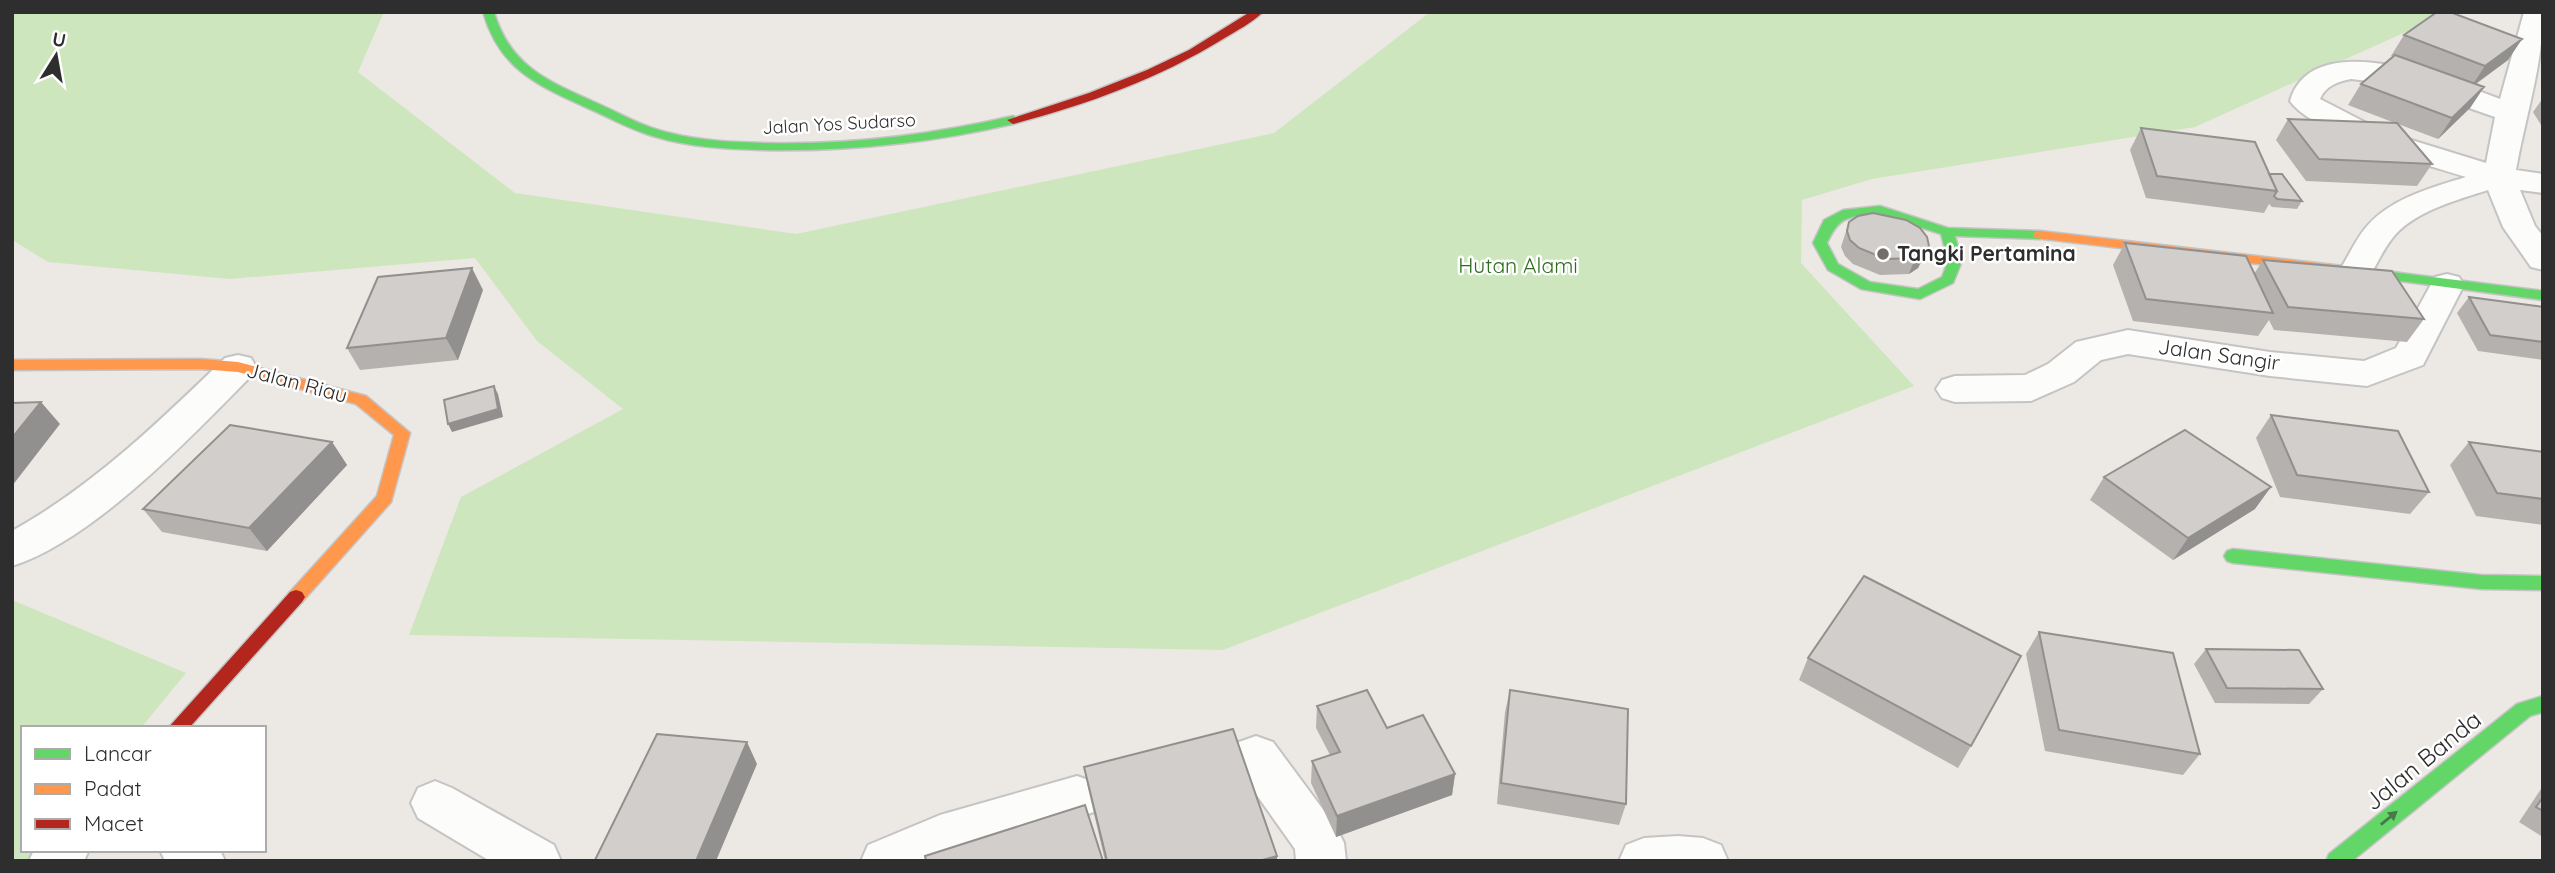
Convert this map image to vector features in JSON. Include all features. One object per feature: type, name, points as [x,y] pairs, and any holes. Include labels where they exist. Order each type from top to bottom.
[{"type":"street","name":"Jalan Yos Sudarso","points":[[488,12],[490,30],[513,63],[546,85],[625,121],[668,136],[756,148],[838,147],[920,140],[1000,124],[1068,104],[1157,70],[1258,12]]},
{"type":"street","points":[[2539,18],[2531,87],[2511,113],[2499,177],[2519,227],[2543,260]]},
{"type":"street","points":[[2511,113],[2420,81],[2365,70],[2348,70],[2318,79],[2305,96],[2305,101],[2312,107],[2371,136],[2499,177],[2543,184]]},
{"type":"street","points":[[2356,271],[2385,226],[2419,206],[2499,177]]},
{"type":"street","points":[[1947,232],[1955,261],[1948,280],[1920,294],[1866,286],[1833,267],[1820,243],[1829,223],[1848,213],[1880,210],[1947,232],[2027,234],[2356,271],[2543,296]]},
{"type":"street","name":"Jalan Sangir","points":[[1955,389],[2031,388],[2061,373],[2089,351],[2128,342],[2270,364],[2367,374],[2410,356],[2447,285]]},
{"type":"street","name":"Jalan Riau","points":[[12,365],[200,364],[238,367],[361,400],[402,433],[385,498],[179,726]]},
{"type":"street","points":[[12,550],[102,494],[169,436],[238,367]]},
{"type":"street","points":[[2233,556],[2481,582],[2543,583]]},
{"type":"street","name":"Jalan Banda","points":[[2336,861],[2524,710],[2543,704]]},
{"type":"street","points":[[1256,756],[1319,843],[1321,861]]},
{"type":"street","points":[[886,861],[935,849],[1077,797]]},
{"type":"street","points":[[435,803],[536,861]]},
{"type":"street","points":[[1644,861],[1703,861]]},
{"type":"green space","name":"Hutan Alami","points":[[12,12],[384,12],[358,72],[515,193],[796,234],[1274,133],[1430,12],[2450,12],[2195,127],[1872,179],[1802,200],[1801,263],[1914,386],[1223,650],[409,635],[461,497],[623,409],[537,341],[475,258],[230,279],[48,262],[12,240]]},
{"type":"green space","points":[[12,600],[186,673],[143,726],[21,726],[21,852],[42,852],[35,861],[12,861]]},
{"type":"building","points":[[2437,12],[2450,12],[2522,39],[2485,66],[2404,35]]},
{"type":"building","points":[[2395,55],[2484,87],[2452,118],[2361,84]]},
{"type":"building","points":[[2288,119],[2397,123],[2432,164],[2319,159]]},
{"type":"building","points":[[2141,128],[2255,142],[2277,191],[2157,176]]},
{"type":"building","points":[[2269,174],[2282,174],[2302,201],[2277,199],[2274,196],[2277,191]]},
{"type":"building","points":[[1873,213],[1906,220],[1920,228],[1927,237],[1929,246],[1925,253],[1915,258],[1886,259],[1859,248],[1850,240],[1847,231],[1849,222],[1858,216]]},
{"type":"building","points":[[2125,243],[2246,256],[2273,313],[2146,299]]},
{"type":"building","points":[[2263,260],[2392,271],[2424,319],[2288,307]]},
{"type":"building","points":[[472,268],[446,338],[347,348],[378,277]]},
{"type":"building","points":[[2469,297],[2543,307],[2543,342],[2490,335]]},
{"type":"building","points":[[494,386],[498,409],[448,424],[444,400]]},
{"type":"building","points":[[41,402],[12,438],[12,403]]},
{"type":"building","points":[[2271,415],[2398,431],[2429,492],[2297,475]]},
{"type":"building","points":[[230,425],[332,442],[249,528],[143,509]]},
{"type":"building","points":[[2185,430],[2271,487],[2188,538],[2104,477]]},
{"type":"building","points":[[2469,442],[2543,452],[2543,499],[2497,493]]},
{"type":"building","points":[[1864,576],[2021,656],[1971,746],[1808,658]]},
{"type":"building","points":[[2039,632],[2173,653],[2200,754],[2059,730]]},
{"type":"building","points":[[2206,649],[2299,650],[2323,689],[2227,688]]},
{"type":"building","points":[[1367,690],[1387,728],[1423,715],[1455,774],[1337,816],[1312,761],[1340,752],[1317,706]]},
{"type":"building","points":[[1510,690],[1628,709],[1626,804],[1501,783]]},
{"type":"building","points":[[1233,729],[1277,856],[1259,861],[1107,861],[1084,767]]},
{"type":"building","points":[[657,734],[747,742],[696,861],[595,860]]},
{"type":"building","points":[[2543,797],[2543,811],[2536,807]]},
{"type":"building","points":[[1085,805],[1103,861],[926,861],[925,856]]},
{"type":"traffic: fast","points":[[488,12],[493,30],[510,57],[534,77],[638,127],[681,140],[753,146],[819,147],[917,139],[1013,120]]},
{"type":"traffic: fast","points":[[1947,232],[1955,261],[1948,280],[1920,294],[1866,286],[1833,267],[1820,243],[1829,223],[1848,213],[1880,210],[1947,232],[2040,235]]},
{"type":"traffic: fast","points":[[2360,272],[2543,296]]},
{"type":"traffic: fast","points":[[2233,556],[2481,582],[2543,583]]},
{"type":"traffic: fast","points":[[2336,861],[2524,710],[2543,704]]},
{"type":"traffic: slow","points":[[2040,235],[2360,272]]},
{"type":"traffic: slow","points":[[12,365],[200,364],[238,367],[361,400],[402,433],[385,498],[296,597]]},
{"type":"traffic: jam","points":[[1013,120],[1093,96],[1151,73],[1193,52],[1258,12]]},
{"type":"traffic: jam","points":[[179,726],[296,597]]},
{"type":"place","name":"Tangki Pertamina","points":[[1883,254]]}]
